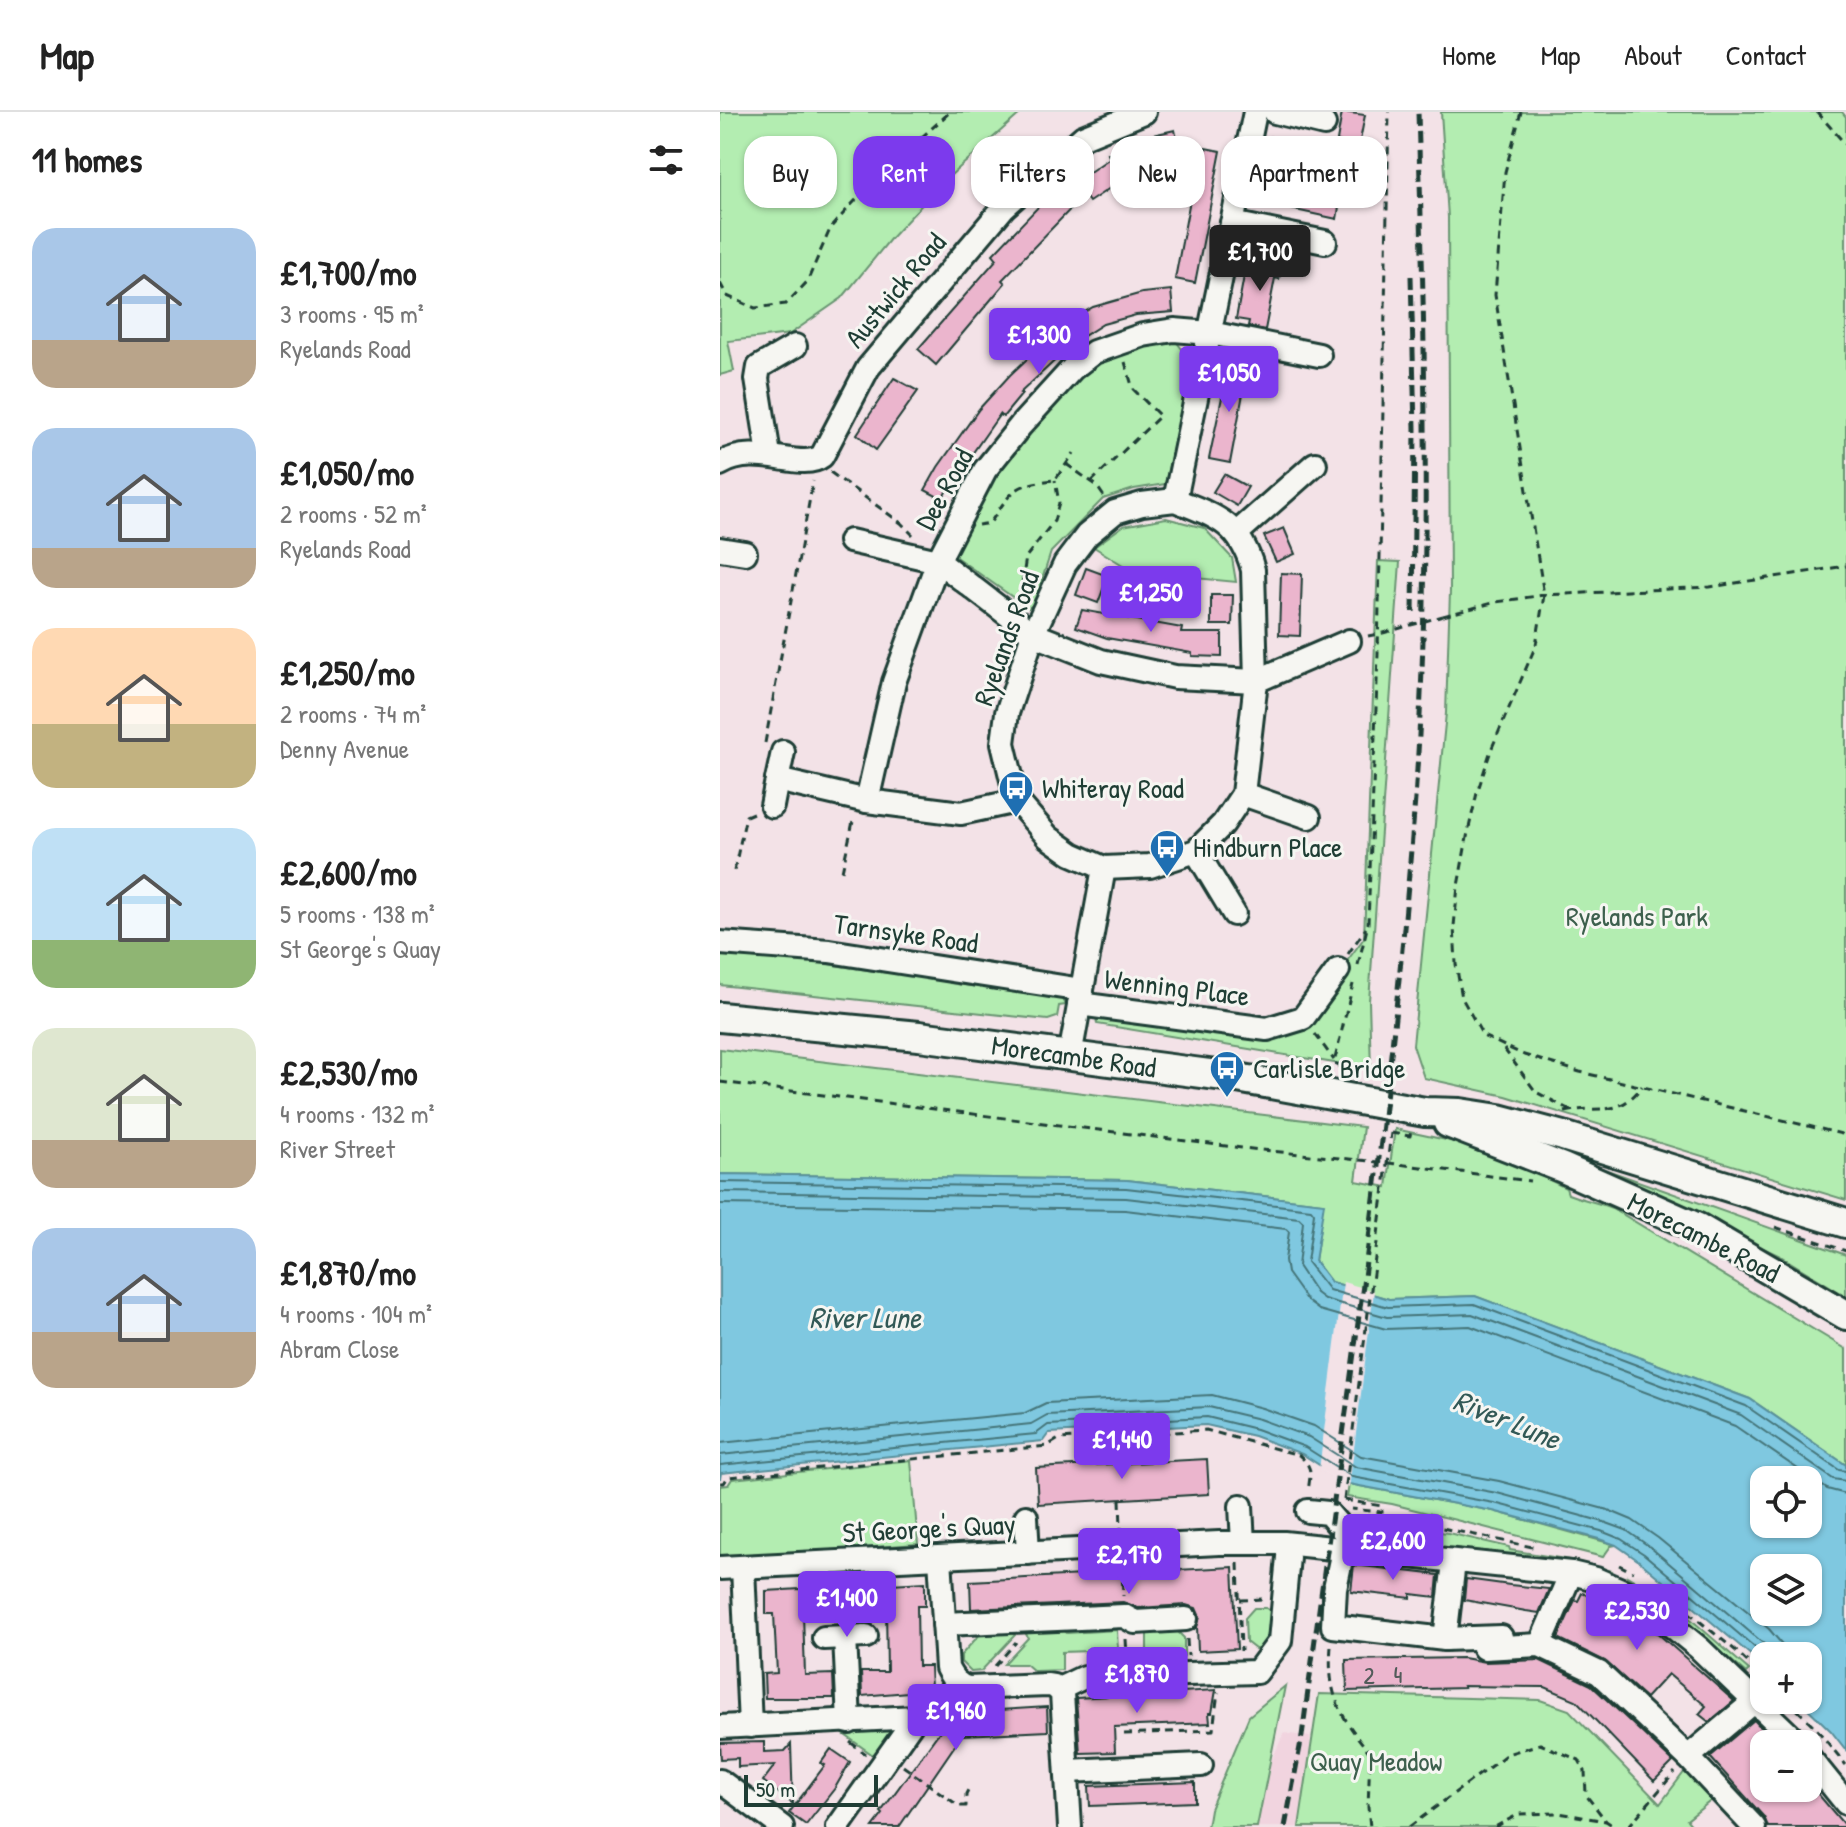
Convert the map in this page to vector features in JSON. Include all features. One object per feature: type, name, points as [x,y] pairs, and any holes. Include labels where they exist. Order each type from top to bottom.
[{"type":"main road","name":"Morecambe Road","points":[[720,1017],[919,1036],[1232,1077],[1461,1130],[1563,1168],[1698,1228],[1846,1315]]},
{"type":"main road","name":"Morecambe Road","points":[[1418,1120],[1473,1115],[1563,1136],[1846,1223]]},
{"type":"street","name":"Austwick Road","points":[[816,461],[831,442],[868,368],[1004,207],[1083,137],[1144,112]]},
{"type":"street","points":[[1255,112],[1175,500],[1207,512],[1237,533],[1315,464]]},
{"type":"street","points":[[1275,112],[1324,124]]},
{"type":"street","points":[[1232,223],[1325,242]]},
{"type":"street","name":"Dee Road","points":[[867,801],[894,682],[938,561],[985,470],[1072,369],[1094,352],[1143,335],[1174,330],[1210,333],[1319,355]]},
{"type":"street","points":[[769,455],[757,379],[759,367],[795,346]]},
{"type":"street","points":[[720,464],[749,454],[816,461]]},
{"type":"street","name":"Ryelands Road","points":[[1175,500],[1142,504],[1115,512],[1087,535],[1025,627],[1003,743],[1017,801],[1048,837],[1072,854],[1104,868],[1150,866],[1196,851],[1223,824],[1243,794],[1256,681],[1253,570],[1248,552],[1237,533]]},
{"type":"street","points":[[850,541],[938,561],[1025,627],[1101,661],[1175,677],[1256,681],[1349,641]]},
{"type":"street","points":[[720,549],[745,553]]},
{"type":"street","points":[[772,806],[783,752]]},
{"type":"street","points":[[777,780],[867,801],[961,813],[1017,801]]},
{"type":"street","points":[[1243,794],[1309,817]]},
{"type":"street","points":[[1196,851],[1234,914]]},
{"type":"street","points":[[1070,1056],[1104,868]]},
{"type":"street","name":"Tarnsyke Road","points":[[720,943],[841,953],[1080,997]]},
{"type":"street","points":[[1303,1018],[1349,975]]},
{"type":"street","name":"Wenning Place","points":[[1080,997],[1267,1029],[1303,1018]]},
{"type":"street","points":[[1240,1551],[1241,1506]]},
{"type":"street","points":[[1308,1511],[1328,1513],[1352,1551],[1335,1588],[1333,1626],[1445,1639],[1535,1640],[1599,1673],[1688,1757],[1754,1827]]},
{"type":"street","points":[[1026,1517],[1028,1553]]},
{"type":"street","name":"St George's Quay","points":[[720,1568],[1122,1548],[1240,1551],[1284,1543],[1571,1573],[1596,1579],[1635,1596],[1750,1695]]},
{"type":"street","points":[[940,1558],[947,1668],[958,1683],[977,1688],[1041,1685],[1059,1689],[1084,1677],[1249,1665],[1280,1641],[1288,1557]]},
{"type":"street","points":[[1445,1639],[1454,1562]]},
{"type":"street","points":[[743,1567],[750,1726]]},
{"type":"street","points":[[1535,1640],[1571,1573]]},
{"type":"street","points":[[944,1624],[1124,1616],[1135,1622],[1186,1619]]},
{"type":"street","points":[[845,1637],[849,1722]]},
{"type":"street","points":[[1484,1648],[1535,1640]]},
{"type":"street","points":[[720,1727],[916,1717],[935,1709],[958,1683]]},
{"type":"street","points":[[1059,1689],[1064,1703],[1070,1827]]},
{"type":"street","points":[[1688,1757],[1750,1705]]},
{"type":"street","name":"St George's Quay","points":[[1770,1714],[1785,1730]]},
{"type":"street","points":[[838,1827],[891,1764],[916,1717]]},
{"type":"street","points":[[1067,1771],[1201,1765]]},
{"type":"street","points":[[1822,1773],[1846,1803]]},
{"type":"street","points":[[720,1781],[782,1827]]},
{"type":"path","points":[[720,283],[727,296],[755,308],[786,304],[807,282],[831,227],[877,177],[950,112]]},
{"type":"path","points":[[1334,1060],[1349,975],[1368,924],[1378,654],[1389,112]]},
{"type":"path","points":[[1521,112],[1505,172],[1495,295],[1544,595],[1536,645],[1491,750],[1477,793],[1458,886],[1456,964],[1462,998],[1483,1036],[1503,1047],[1580,1072],[1846,1135]]},
{"type":"path","points":[[1817,112],[1846,145]]},
{"type":"path","points":[[1066,464],[1093,484],[1160,416],[1133,389],[1120,343]]},
{"type":"path","points":[[1025,627],[1026,557],[1054,521],[1059,503],[1055,480],[1074,453]]},
{"type":"path","points":[[783,752],[763,743],[816,461],[901,523],[938,561]]},
{"type":"path","points":[[990,523],[1007,497],[1027,483],[1055,480]]},
{"type":"path","points":[[1383,633],[1496,602],[1544,595],[1710,587],[1846,566]]},
{"type":"path","points":[[842,871],[854,817],[867,801]]},
{"type":"path","points":[[734,871],[746,816],[772,806]]},
{"type":"path","points":[[1349,975],[1368,924]]},
{"type":"path","points":[[1303,1018],[1340,1068]]},
{"type":"path","points":[[1503,1047],[1536,1092],[1570,1110]]},
{"type":"path","points":[[720,1082],[1534,1182]]},
{"type":"path","points":[[1560,1113],[1614,1108],[1633,1099],[1642,1086]]},
{"type":"path","points":[[1350,1516],[1351,1509],[1382,1512],[1382,1506],[1344,1500],[1391,1133],[1410,1136],[1418,1120]]},
{"type":"path","points":[[720,1483],[728,1477],[1047,1446],[1059,1439],[1206,1430],[1299,1455],[1312,1473],[1307,1495],[1308,1511]]},
{"type":"path","points":[[1120,1499],[1122,1548]]},
{"type":"path","points":[[1240,1551],[1239,1600],[1249,1665]]},
{"type":"path","points":[[1239,1600],[1284,1598]]},
{"type":"path","points":[[1186,1619],[1188,1660]]},
{"type":"path","points":[[996,1670],[995,1665],[1021,1636],[1021,1620]]},
{"type":"path","points":[[1333,1626],[1329,1676],[1343,1720],[1370,1753],[1370,1827]]},
{"type":"path","points":[[1124,1734],[1213,1730],[1220,1681]]},
{"type":"path","points":[[1802,1714],[1846,1765]]},
{"type":"path","points":[[824,1723],[959,1806],[966,1806],[970,1786]]},
{"type":"path","points":[[1409,1827],[1507,1754],[1540,1744],[1579,1760],[1585,1771],[1586,1795],[1606,1821],[1615,1827]]},
{"type":"path","points":[[1628,1827],[1688,1757]]},
{"type":"path","points":[[1495,1827],[1519,1814],[1559,1813],[1606,1821]]},
{"type":"shaded area","points":[[1284,1733],[1310,1737],[1315,1809],[1313,1827],[1257,1827],[1269,1766]]},
{"type":"green space","points":[[720,112],[1022,112],[995,136],[971,136],[971,157],[955,171],[955,136],[853,136],[853,208],[919,208],[842,298],[790,334],[728,341],[734,371],[720,375]]},
{"type":"green space","name":"Ryelands Park","points":[[1441,112],[1842,112],[1846,117],[1846,1200],[1506,1096],[1424,1078],[1413,1045],[1446,713],[1450,591],[1448,217]]},
{"type":"green space","points":[[1175,340],[1192,362],[1165,484],[1134,489],[1103,499],[1051,552],[1034,604],[1028,608],[950,553],[998,468],[1086,371],[1105,357],[1141,345]]},
{"type":"green space","points":[[1166,518],[1204,528],[1232,558],[1236,582],[1134,572],[1094,547],[1123,526]]},
{"type":"green space","points":[[1378,561],[1400,562],[1369,1001],[1371,1069],[1097,1024],[1096,1016],[1303,1021],[1364,938]]},
{"type":"green space","points":[[771,953],[812,957],[820,963],[888,973],[899,968],[940,974],[950,983],[1015,992],[1025,988],[1056,993],[1055,997],[1063,999],[1066,1005],[1059,1006],[1057,1017],[1048,1020],[720,985],[720,955],[763,959]]},
{"type":"green space","points":[[720,1049],[1363,1127],[1356,1181],[1387,1187],[1395,1129],[1465,1144],[1511,1161],[1566,1188],[1568,1194],[1612,1208],[1846,1349],[1846,1465],[1750,1399],[1475,1296],[1389,1299],[1331,1282],[1315,1261],[1323,1203],[1127,1180],[720,1174]]},
{"type":"green space","points":[[1576,1159],[1846,1255],[1846,1296],[1780,1256]]},
{"type":"green space","points":[[911,1460],[918,1544],[720,1558],[720,1486],[728,1485],[732,1479]]},
{"type":"green space","points":[[1349,1484],[1493,1511],[1616,1545],[1611,1546],[1603,1557],[1392,1504],[1347,1497]]},
{"type":"green space","points":[[1364,1523],[1448,1533],[1509,1547],[1510,1550],[1571,1560],[1612,1571],[1611,1575],[1589,1568],[1403,1543],[1403,1539],[1369,1535],[1363,1530]]},
{"type":"green space","points":[[1627,1576],[1670,1601],[1749,1670],[1746,1673],[1674,1612],[1625,1582]]},
{"type":"green space","points":[[1254,1608],[1266,1608],[1274,1614],[1270,1640],[1264,1649],[1255,1649],[1246,1642],[1245,1618]]},
{"type":"green space","points":[[1031,1629],[1062,1629],[1067,1633],[1117,1630],[1118,1650],[1062,1652],[1062,1670],[1034,1671],[1026,1664],[1004,1664],[1028,1638],[1026,1634]]},
{"type":"green space","points":[[1011,1630],[1015,1635],[981,1671],[971,1672],[961,1662],[961,1655],[982,1632]]},
{"type":"green space","points":[[1176,1630],[1184,1638],[1184,1656],[1176,1666],[1159,1667],[1147,1657],[1147,1632]]},
{"type":"green space","points":[[1285,1686],[1257,1827],[1207,1827],[1210,1809],[1249,1716]]},
{"type":"green space","name":"Quay Meadow","points":[[1319,1694],[1540,1700],[1569,1710],[1660,1804],[1688,1767],[1714,1798],[1687,1820],[1693,1827],[1299,1827]]},
{"type":"green space","points":[[905,1726],[880,1760],[838,1730]]},
{"type":"water","name":"River Lune","points":[[720,1174],[1127,1180],[1324,1203],[1315,1261],[1331,1282],[1389,1299],[1475,1296],[1750,1399],[1846,1465],[1846,1750],[1813,1714],[1822,1714],[1822,1642],[1750,1642],[1750,1654],[1616,1545],[1493,1511],[1349,1484],[1302,1454],[1254,1436],[1206,1425],[1049,1433],[1043,1441],[721,1473],[720,1479]]},
{"type":"pier","points":[[1343,1282],[1374,1291],[1349,1488],[1319,1470]]},
{"type":"building","points":[[1342,112],[1365,115],[1361,136],[1338,136]]},
{"type":"building","points":[[1175,130],[1176,136],[1148,136]]},
{"type":"building","points":[[1205,148],[1221,151],[1195,283],[1175,279],[1188,208],[1205,208]]},
{"type":"building","points":[[1110,158],[1110,188],[1094,199],[1094,169]]},
{"type":"building","points":[[1037,208],[1071,208],[1002,280],[1005,283],[936,365],[918,349],[997,259],[993,254]]},
{"type":"building","points":[[1287,208],[1339,208],[1337,219]]},
{"type":"building","points":[[1266,252],[1284,255],[1279,279],[1275,278],[1265,330],[1248,326],[1249,321],[1236,319],[1244,276],[1261,279]]},
{"type":"building","points":[[1171,290],[1173,312],[1136,315],[1103,324],[1076,341],[1020,393],[1003,417],[1000,414],[959,469],[942,499],[925,490],[979,409],[1063,325],[1093,307],[1142,293]]},
{"type":"building","points":[[1229,364],[1248,367],[1230,463],[1209,459]]},
{"type":"building","points":[[894,378],[918,391],[876,450],[857,434]]},
{"type":"building","points":[[1224,474],[1248,487],[1237,506],[1213,492]]},
{"type":"building","points":[[1284,528],[1295,554],[1276,562],[1264,536]]},
{"type":"building","points":[[1086,568],[1108,576],[1098,603],[1076,595]]},
{"type":"building","points":[[1281,573],[1302,574],[1300,636],[1279,635]]},
{"type":"building","points":[[1211,595],[1233,595],[1232,625],[1211,625]]},
{"type":"building","points":[[1082,610],[1182,628],[1181,633],[1222,633],[1222,657],[1192,656],[1192,653],[1107,638],[1076,627]]},
{"type":"building","points":[[1207,1459],[1209,1494],[1038,1504],[1036,1468]]},
{"type":"building","points":[[1354,1565],[1438,1575],[1436,1597],[1411,1594],[1411,1598],[1351,1591]]},
{"type":"building","points":[[1233,1567],[1237,1649],[1198,1651],[1197,1627],[1200,1617],[1196,1608],[1186,1605],[1138,1608],[1123,1602],[971,1609],[970,1581]]},
{"type":"building","points":[[1466,1579],[1549,1589],[1539,1613],[1464,1600]]},
{"type":"building","points":[[925,1582],[925,1606],[917,1606],[918,1666],[930,1666],[931,1690],[862,1696],[861,1672],[887,1672],[886,1607],[815,1610],[815,1613],[803,1613],[805,1675],[833,1674],[834,1698],[765,1698],[764,1674],[777,1673],[774,1614],[766,1614],[766,1591]]},
{"type":"building","points":[[1582,1593],[1637,1615],[1734,1701],[1709,1722],[1699,1714],[1706,1706],[1668,1674],[1646,1698],[1605,1661],[1558,1638],[1575,1600],[1578,1601]]},
{"type":"building","points":[[1463,1658],[1485,1662],[1539,1660],[1591,1685],[1673,1762],[1654,1781],[1576,1700],[1545,1687],[1463,1686],[1347,1691],[1346,1660]]},
{"type":"building","points":[[1216,1690],[1212,1713],[1209,1713],[1210,1723],[1114,1727],[1115,1752],[1080,1753],[1076,1698]]},
{"type":"building","points":[[1047,1707],[1048,1731],[962,1735],[899,1827],[873,1827],[953,1713]]},
{"type":"building","points":[[1754,1720],[1763,1730],[1750,1730],[1750,1801],[1710,1757]]},
{"type":"building","points":[[764,1742],[764,1752],[785,1751],[791,1744],[793,1804],[763,1781],[775,1765],[738,1767],[738,1758],[721,1759],[720,1743]]},
{"type":"building","points":[[831,1749],[850,1762],[835,1788],[806,1825],[789,1813],[825,1765],[821,1763]]},
{"type":"building","points":[[1195,1782],[1195,1802],[1090,1806],[1089,1786]]},
{"type":"building","points":[[1822,1799],[1846,1827],[1768,1827],[1764,1817],[1750,1802],[1822,1802]]},
{"type":"railway","points":[[1285,1827],[1302,1736],[1364,1281],[1391,1053],[1413,825],[1425,558],[1425,379],[1418,112]]},
{"type":"railway","points":[[1411,276],[1415,428],[1413,616]]},
{"type":"place","name":"Whiteray Road","points":[[1016,819]]},
{"type":"place","name":"Hindburn Place","points":[[1167,878]]},
{"type":"place","name":"Carlisle Bridge","points":[[1227,1099]]}]
